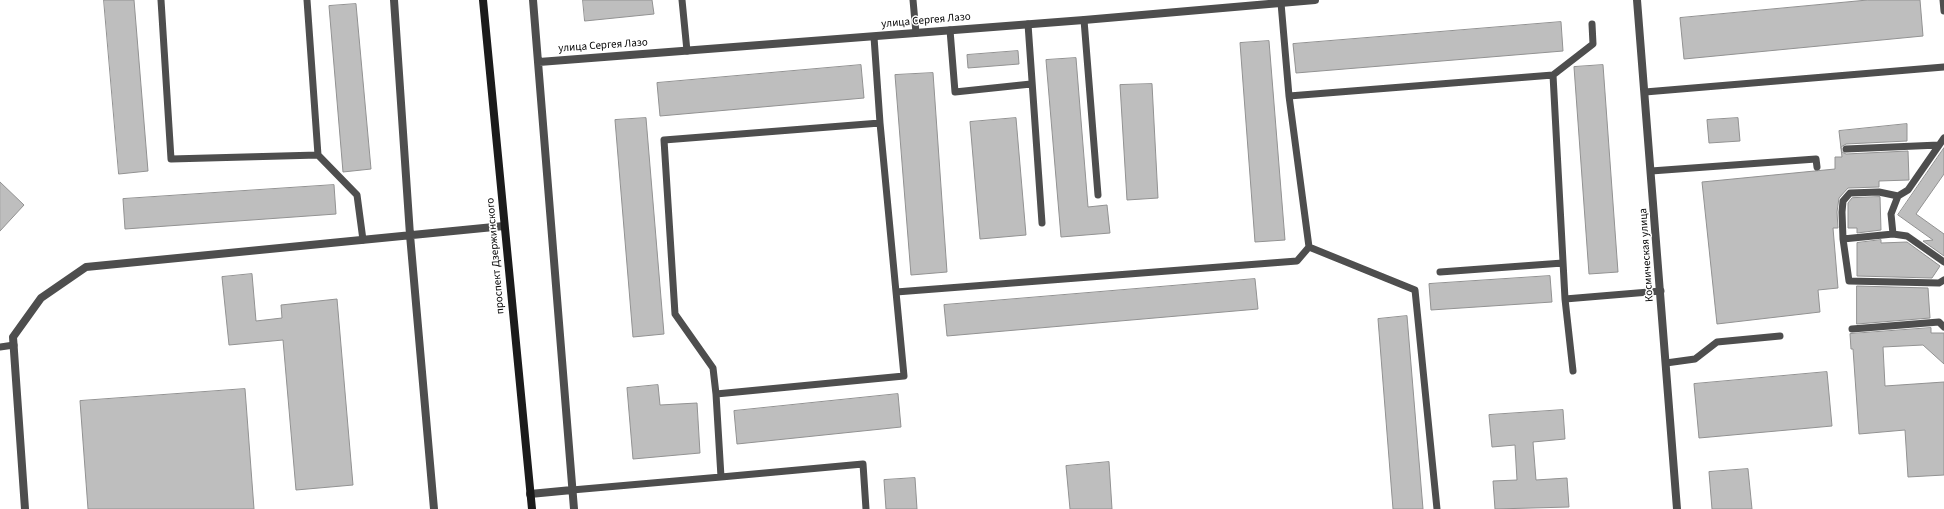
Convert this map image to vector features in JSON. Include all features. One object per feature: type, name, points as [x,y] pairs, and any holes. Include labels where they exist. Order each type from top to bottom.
[{"type":"main road","name":"проспект Дзержинского","points":[[484,0],[504,226],[532,509]]},
{"type":"street","points":[[394,0],[410,236],[434,509]]},
{"type":"street","points":[[534,0],[574,509]]},
{"type":"street","name":"улица Сергея Лазо","points":[[539,62],[1084,20],[1315,0]]},
{"type":"street","name":"Космическая улица","points":[[1637,0],[1677,509]]},
{"type":"street","points":[[25,509],[13,337],[41,298],[86,267],[504,226]]},
{"type":"street","points":[[530,494],[572,490]]},
{"type":"lane","points":[[161,0],[171,159],[318,155]]},
{"type":"lane","points":[[307,0],[318,155],[357,195],[363,240]]},
{"type":"lane","points":[[682,0],[687,51]]},
{"type":"lane","points":[[913,0],[916,33]]},
{"type":"lane","points":[[1943,0],[1944,11]]},
{"type":"lane","points":[[896,292],[1297,261],[1309,247],[1289,96],[1281,3]]},
{"type":"lane","points":[[1084,20],[1098,195]]},
{"type":"lane","points":[[1028,24],[1031,84],[1042,223]]},
{"type":"lane","points":[[1289,96],[1553,75],[1593,44],[1592,24]]},
{"type":"lane","points":[[950,30],[955,92],[1031,84]]},
{"type":"lane","points":[[716,394],[904,376],[880,123],[874,36]]},
{"type":"lane","points":[[1645,92],[1944,67]]},
{"type":"lane","points":[[1553,75],[1565,299],[1572,371]]},
{"type":"lane","points":[[721,477],[713,368],[675,314],[664,140],[880,123]]},
{"type":"lane","points":[[1892,234],[1890,214],[1898,196],[1908,190],[1944,138]]},
{"type":"lane","points":[[1846,150],[1939,145]]},
{"type":"lane","points":[[1651,171],[1816,159],[1817,167]]},
{"type":"lane","points":[[1898,196],[1879,192],[1850,193],[1843,201],[1843,239],[1849,281],[1939,283],[1944,280]]},
{"type":"lane","points":[[1843,239],[1892,234],[1907,236],[1944,262]]},
{"type":"lane","points":[[1309,247],[1416,290],[1436,509]]},
{"type":"lane","points":[[1440,272],[1563,263]]},
{"type":"lane","points":[[1565,299],[1661,291]]},
{"type":"lane","points":[[1852,329],[1939,322],[1944,327]]},
{"type":"lane","points":[[1666,363],[1695,359],[1717,342],[1780,336]]},
{"type":"lane","points":[[0,347],[14,345]]},
{"type":"lane","points":[[572,490],[863,464],[866,509]]},
{"type":"building","points":[[104,0],[134,0],[148,171],[119,174]]},
{"type":"building","points":[[583,0],[652,0],[654,14],[585,21]]},
{"type":"building","points":[[1868,0],[1920,0],[1923,36],[1684,59],[1680,18]]},
{"type":"building","points":[[356,4],[371,169],[343,172],[329,6]]},
{"type":"building","points":[[1561,22],[1563,51],[1296,73],[1293,44]]},
{"type":"building","points":[[1269,41],[1285,240],[1255,242],[1240,43]]},
{"type":"building","points":[[1018,51],[1019,64],[968,68],[967,55]]},
{"type":"building","points":[[1076,58],[1088,207],[1107,205],[1110,233],[1061,237],[1046,60]]},
{"type":"building","points":[[861,65],[864,98],[660,116],[657,83]]},
{"type":"building","points":[[1603,65],[1618,272],[1589,274],[1574,67]]},
{"type":"building","points":[[933,73],[947,272],[911,275],[895,75]]},
{"type":"building","points":[[1152,84],[1158,198],[1127,200],[1120,85]]},
{"type":"building","points":[[646,118],[664,334],[633,337],[615,120]]},
{"type":"building","points":[[1016,118],[1026,235],[980,239],[970,122]]},
{"type":"building","points":[[1738,118],[1740,141],[1709,143],[1707,120]]},
{"type":"building","points":[[1907,124],[1907,141],[1846,144],[1841,147],[1842,152],[1846,154],[1908,151],[1909,180],[1879,181],[1879,187],[1848,188],[1839,198],[1837,212],[1838,228],[1833,228],[1838,288],[1818,290],[1820,312],[1717,324],[1702,182],[1835,169],[1835,157],[1842,157],[1839,131]]},
{"type":"building","points":[[1944,148],[1944,174],[1916,214],[1944,234],[1944,256],[1923,241],[1933,240],[1898,215]]},
{"type":"building","points":[[0,182],[24,205],[0,231]]},
{"type":"building","points":[[334,185],[336,214],[125,229],[123,199]]},
{"type":"building","points":[[1880,197],[1881,230],[1857,233],[1857,228],[1848,228],[1848,203],[1852,198]]},
{"type":"building","points":[[1881,240],[1881,243],[1907,242],[1940,266],[1932,278],[1857,276],[1857,243]]},
{"type":"building","points":[[252,274],[256,321],[282,318],[281,305],[337,299],[353,485],[296,490],[283,340],[229,345],[222,277]]},
{"type":"building","points":[[1550,276],[1552,302],[1431,310],[1429,284]]},
{"type":"building","points":[[1255,279],[1258,309],[947,336],[944,305]]},
{"type":"building","points":[[1857,286],[1928,288],[1930,318],[1857,324]]},
{"type":"building","points":[[1407,316],[1423,509],[1393,509],[1378,319]]},
{"type":"building","points":[[1931,328],[1931,333],[1944,333],[1944,364],[1923,345],[1883,347],[1885,386],[1944,382],[1944,475],[1908,477],[1905,430],[1859,434],[1853,349],[1851,349],[1850,334]]},
{"type":"building","points":[[1827,372],[1832,426],[1699,438],[1694,384]]},
{"type":"building","points":[[658,385],[660,405],[697,403],[700,453],[633,459],[627,388]]},
{"type":"building","points":[[245,389],[254,509],[88,509],[80,401]]},
{"type":"building","points":[[898,394],[901,427],[737,444],[734,411]]},
{"type":"building","points":[[1563,410],[1565,439],[1533,442],[1536,480],[1567,478],[1569,507],[1495,509],[1493,481],[1517,480],[1515,445],[1492,447],[1489,415]]},
{"type":"building","points":[[1109,462],[1112,509],[1070,509],[1066,466]]},
{"type":"building","points":[[1748,469],[1752,509],[1712,509],[1709,472]]},
{"type":"building","points":[[915,478],[917,509],[886,509],[884,480]]}]
